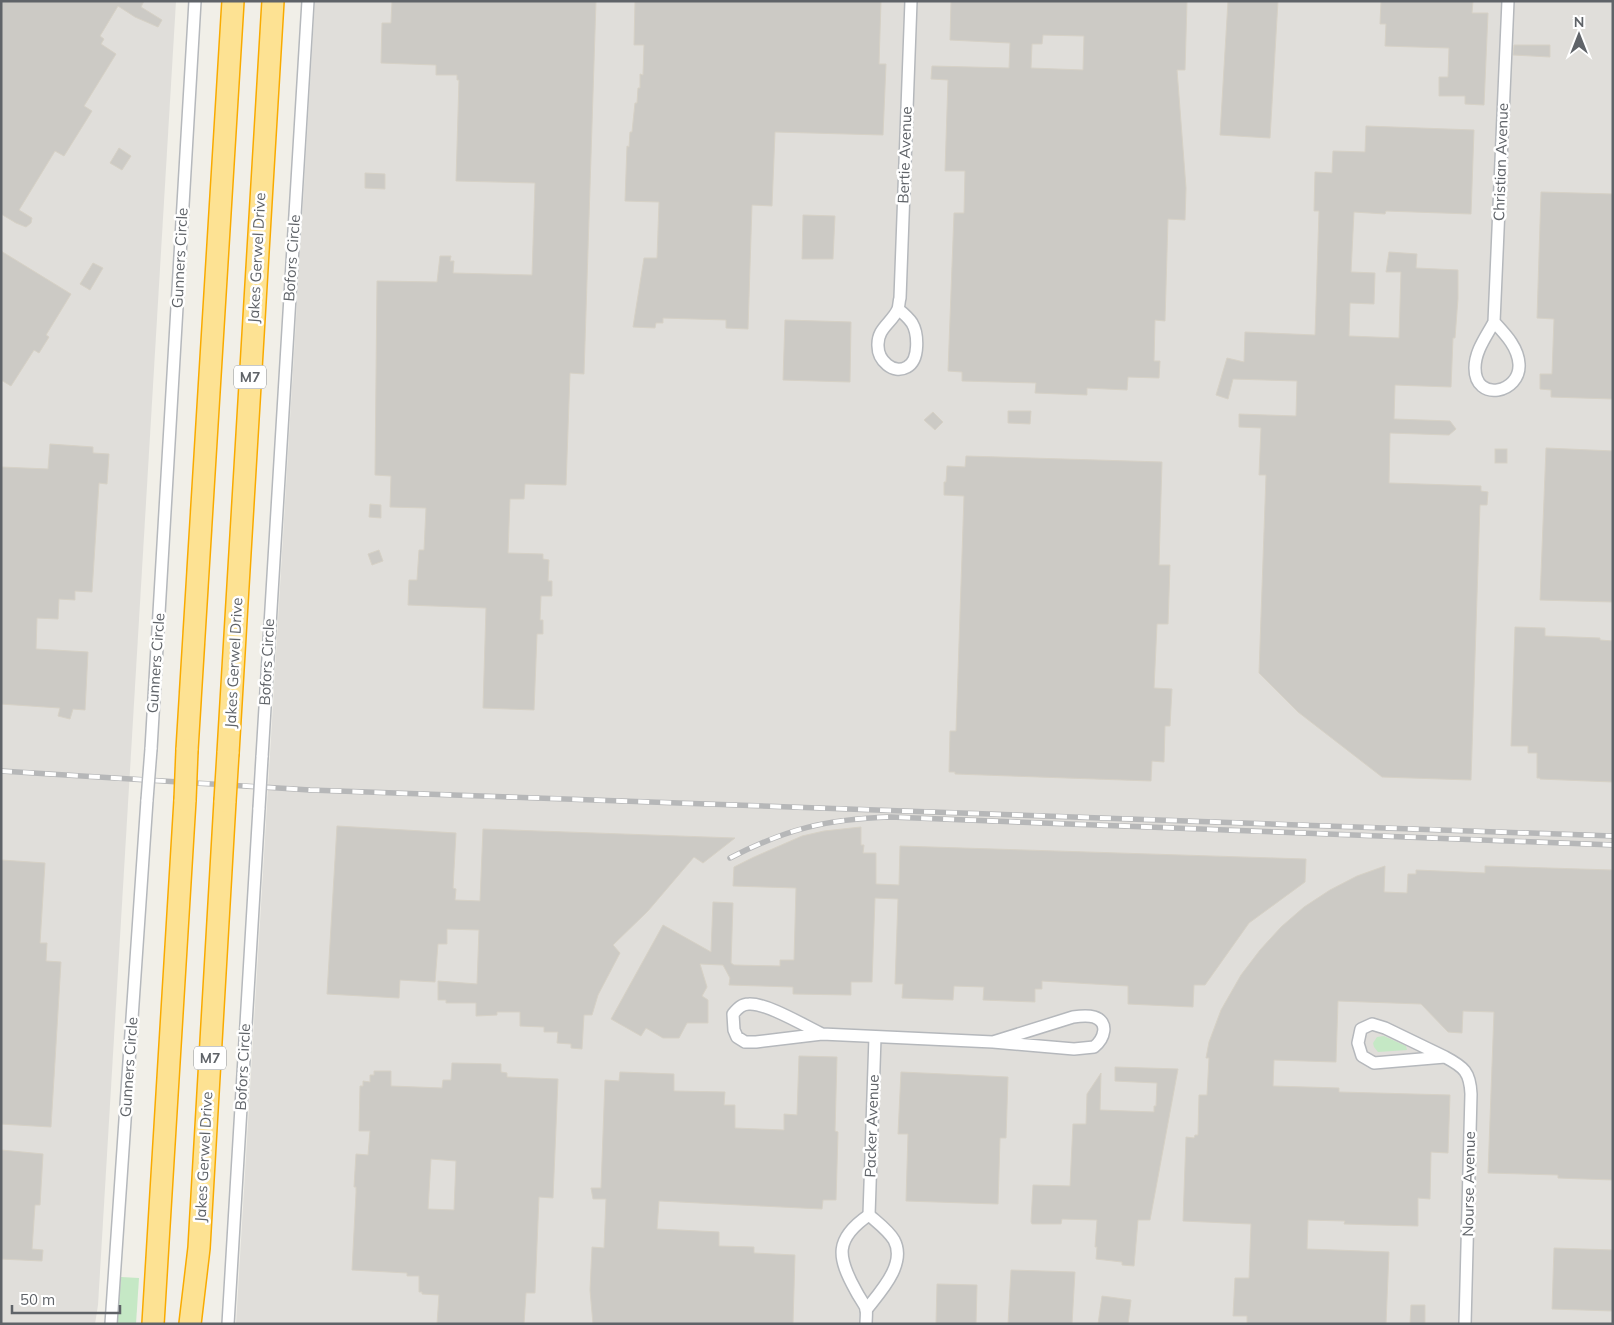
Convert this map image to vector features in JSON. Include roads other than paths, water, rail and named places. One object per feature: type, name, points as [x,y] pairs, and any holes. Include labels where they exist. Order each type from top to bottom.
[{"type":"highway","points":[[153,1324],[233,1]]},
{"type":"highway","name":"Jakes Gerwel Drive","points":[[190,1324],[199,1248],[273,1]]},
{"type":"street","name":"Gunners Circle","points":[[111,1324],[147,800],[195,1]]},
{"type":"street","name":"Bofors Circle","points":[[228,1324],[308,1]]},
{"type":"street","name":"Bertie Avenue","points":[[898,309],[900,298],[911,1]]},
{"type":"street","name":"Christian Avenue","points":[[1494,322],[1510,340],[1519,363],[1516,377],[1508,386],[1502,390],[1495,391],[1488,390],[1482,386],[1476,376],[1475,368],[1482,344],[1494,322],[1508,1]]},
{"type":"street","points":[[898,309],[911,322],[914,328],[916,352],[907,367],[898,369],[890,367],[883,362],[877,345],[882,329],[898,309]]},
{"type":"street","points":[[822,1034],[760,1005],[745,1005],[738,1008],[733,1014],[734,1030],[737,1037],[745,1042],[822,1034],[992,1042],[1057,1048],[1086,1048],[1094,1047],[1100,1042],[1104,1036],[1104,1030],[1102,1022],[1095,1017],[1073,1017],[992,1042]]},
{"type":"street","name":"Nourse Avenue","points":[[1445,1057],[1374,1063],[1362,1056],[1358,1043],[1361,1030],[1372,1024],[1386,1028],[1445,1057],[1463,1067],[1470,1083],[1465,1324]]},
{"type":"street","name":"Packer Avenue","points":[[869,1215],[875,1037]]},
{"type":"street","points":[[866,1310],[894,1268],[898,1253],[895,1241],[884,1227],[869,1215],[856,1224],[846,1236],[841,1252],[844,1269],[866,1310],[866,1324]]},
{"type":"railway","points":[[1,771],[310,790],[1613,836]]},
{"type":"railway","points":[[730,858],[750,848],[807,827],[846,820],[890,817],[1613,845]]}]
